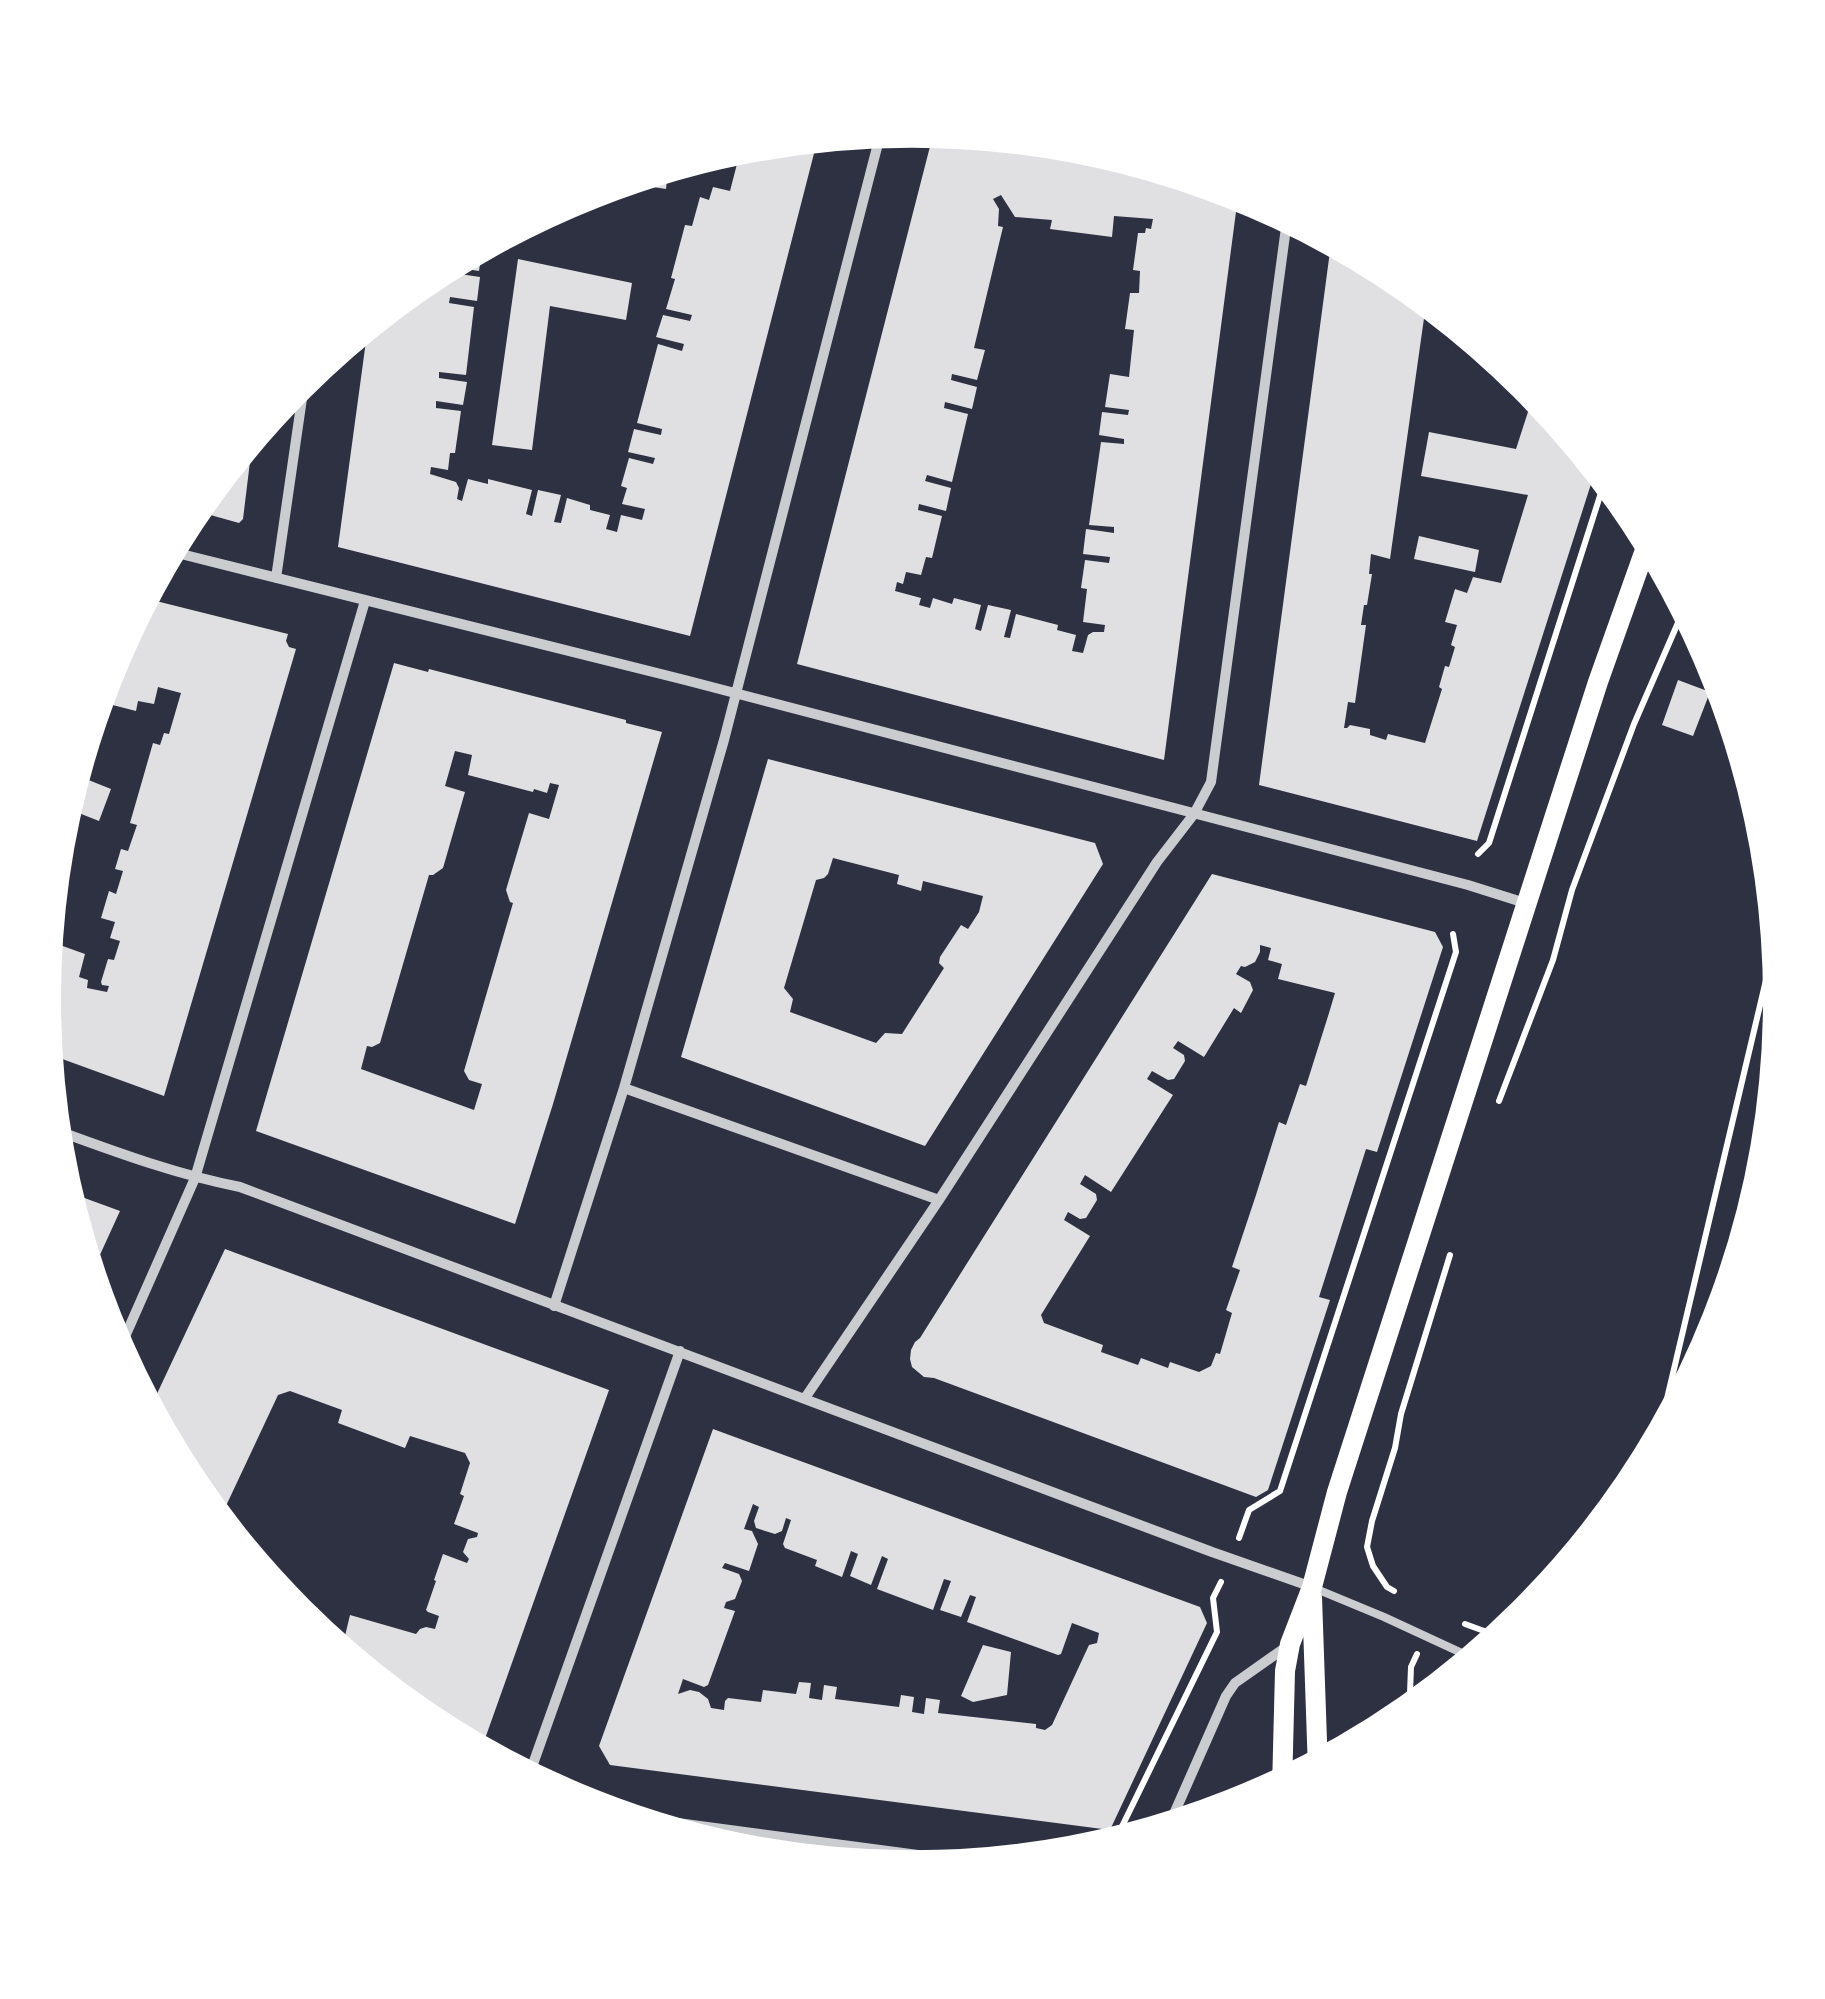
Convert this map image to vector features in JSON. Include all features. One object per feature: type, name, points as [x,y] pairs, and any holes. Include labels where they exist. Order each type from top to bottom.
[{"type":"main road","points":[[1282,1773],[1285,1671],[1290,1644],[1312,1588],[1332,1508],[1643,552]]},
{"type":"main road","points":[[1312,1588],[1318,1755]]},
{"type":"street","points":[[554,1306],[624,1088],[736,694],[878,143]]},
{"type":"street","points":[[805,1398],[939,1200],[1157,862],[1194,814],[1211,782],[1286,227]]},
{"type":"street","points":[[276,578],[302,397]]},
{"type":"street","points":[[181,554],[736,694],[1528,904]]},
{"type":"street","points":[[125,1338],[196,1178],[365,601]]},
{"type":"street","points":[[624,1088],[939,1200]]},
{"type":"street","points":[[66,1134],[150,1165],[240,1187],[1312,1588]]},
{"type":"street","points":[[531,1768],[680,1351]]},
{"type":"street","points":[[1173,1816],[1226,1696],[1236,1683],[1290,1644]]},
{"type":"street","points":[[673,1822],[929,1856]]},
{"type":"lane","points":[[1312,1588],[1464,1655]]},
{"type":"path","points":[[1478,854],[1488,844],[1603,491]]},
{"type":"path","points":[[1499,1102],[1553,960],[1572,890],[1634,724],[1680,617]]},
{"type":"path","points":[[1120,1831],[1217,1632],[1213,1598],[1249,1510],[1280,1492],[1456,952],[1453,934]]},
{"type":"path","points":[[1664,1412],[1769,968]]},
{"type":"path","points":[[1404,1596],[1387,1588],[1367,1548],[1401,1414],[1452,1247]]},
{"type":"path","points":[[1456,1620],[1490,1633]]},
{"type":"path","points":[[1408,1697],[1411,1667]]},
{"type":"building","points":[[931,143],[1024,149],[1080,158],[1134,171],[1237,206],[1164,760],[797,664]],"holes":[[[1001,195],[1015,217],[1052,220],[1050,229],[1112,237],[1114,216],[1153,219],[1151,229],[1138,233],[1133,270],[1140,271],[1139,293],[1130,293],[1125,329],[1134,330],[1129,377],[1110,374],[1105,407],[1129,410],[1128,415],[1102,412],[1099,435],[1124,439],[1124,444],[1101,442],[1089,525],[1114,527],[1114,533],[1086,529],[1083,554],[1110,557],[1109,563],[1085,560],[1081,588],[1087,589],[1083,622],[1105,625],[1104,632],[1088,635],[1083,653],[1072,651],[1076,635],[1057,630],[1058,625],[1016,614],[1010,638],[1004,637],[1011,610],[988,605],[981,631],[975,629],[981,605],[954,598],[952,604],[933,598],[930,608],[919,605],[921,598],[895,591],[897,582],[903,584],[906,572],[921,575],[926,557],[932,558],[942,516],[918,510],[919,504],[946,511],[951,488],[925,481],[927,475],[952,482],[968,414],[944,408],[945,402],[972,409],[977,387],[951,380],[952,374],[977,380],[985,350],[974,348],[1003,227],[998,226],[999,209],[993,199]]]},
{"type":"building","points":[[815,148],[690,636],[338,547],[366,339],[457,274],[480,277],[477,301],[450,297],[449,303],[474,307],[466,375],[439,372],[439,378],[467,382],[463,405],[436,401],[436,408],[461,411],[455,453],[450,453],[448,470],[431,467],[430,474],[456,482],[457,499],[462,501],[468,479],[488,484],[488,479],[532,490],[526,514],[532,516],[538,490],[561,495],[554,522],[561,523],[567,498],[610,515],[606,529],[617,532],[621,515],[642,520],[645,509],[622,504],[627,488],[621,486],[629,458],[653,464],[655,458],[628,452],[634,429],[661,435],[662,429],[637,423],[658,344],[682,351],[684,344],[656,337],[663,315],[690,321],[692,315],[666,309],[685,225],[692,226],[700,197],[709,200],[713,187],[730,191],[737,164],[727,162]]},
{"type":"building","points":[[677,176],[676,181],[667,180],[666,189],[653,187],[654,183]]},
{"type":"building","points":[[1330,251],[1425,312],[1390,559],[1371,554],[1372,574],[1361,625],[1366,625],[1355,703],[1348,702],[1344,728],[1350,725],[1370,729],[1370,735],[1386,740],[1388,734],[1425,743],[1445,666],[1449,667],[1455,647],[1451,645],[1457,625],[1445,622],[1455,589],[1467,593],[1473,577],[1501,583],[1528,495],[1421,476],[1429,432],[1516,449],[1530,405],[1593,477],[1477,841],[1259,785]]},
{"type":"building","points":[[481,259],[479,271],[465,269]]},
{"type":"building","points":[[518,259],[632,283],[626,320],[550,306],[532,450],[492,445]]},
{"type":"building","points":[[251,454],[243,519],[239,523],[206,514]]},
{"type":"building","points":[[1419,536],[1479,550],[1475,572],[1414,559]]},
{"type":"building","points":[[154,600],[288,634],[289,647],[296,649],[164,1096],[57,1056],[57,944],[85,954],[79,977],[88,980],[87,988],[107,992],[109,986],[101,982],[108,959],[114,960],[120,941],[110,938],[115,922],[101,918],[109,891],[116,894],[123,871],[115,869],[121,849],[128,851],[137,825],[130,823],[153,743],[160,745],[164,733],[169,734],[181,693],[158,687],[154,704],[138,701],[136,711],[108,704]]},
{"type":"building","points":[[394,663],[662,732],[515,1224],[256,1131]],"holes":[[[455,751],[472,755],[468,775],[533,792],[534,789],[547,793],[550,783],[559,785],[549,819],[529,813],[506,890],[513,903],[464,1071],[469,1080],[482,1084],[474,1110],[361,1069],[367,1046],[380,1043],[429,875],[443,868],[465,792],[445,786]]]},
{"type":"building","points":[[1678,680],[1710,692],[1693,736],[1662,725]]},
{"type":"building","points":[[768,759],[1095,843],[1103,864],[925,1146],[681,1057]],"holes":[[[833,858],[899,875],[897,884],[921,891],[923,881],[983,896],[968,929],[961,925],[940,957],[944,968],[902,1034],[885,1033],[876,1043],[790,1012],[793,999],[784,988],[816,880],[828,874]]]},
{"type":"building","points":[[84,778],[111,789],[99,821],[76,812]]},
{"type":"building","points":[[1212,874],[1435,932],[1443,947],[1377,1152],[1366,1149],[1319,1297],[1330,1300],[1268,1490],[1256,1497],[924,1377],[912,1367],[910,1359]],"holes":[[[1260,945],[1271,948],[1268,960],[1282,964],[1278,979],[1335,993],[1306,1086],[1300,1084],[1286,1125],[1279,1122],[1232,1267],[1240,1270],[1226,1310],[1232,1313],[1220,1354],[1216,1353],[1211,1366],[1199,1372],[1170,1362],[1168,1368],[1141,1358],[1138,1365],[1101,1352],[1103,1345],[1044,1323],[1041,1315],[1090,1236],[1064,1220],[1068,1212],[1086,1218],[1097,1200],[1096,1194],[1080,1184],[1085,1175],[1111,1192],[1173,1095],[1147,1079],[1152,1071],[1174,1079],[1185,1061],[1184,1055],[1173,1048],[1178,1041],[1204,1057],[1234,1008],[1241,1013],[1253,990],[1250,982],[1236,974],[1241,966],[1255,962]]]},
{"type":"building","points":[[78,1196],[120,1211],[97,1262]]},
{"type":"building","points":[[225,1249],[609,1390],[484,1742],[390,1680],[342,1640],[350,1615],[416,1634],[426,1627],[435,1629],[439,1616],[426,1610],[443,1554],[467,1563],[469,1559],[463,1552],[468,1539],[478,1533],[454,1524],[470,1463],[465,1453],[410,1436],[405,1448],[338,1423],[342,1410],[290,1391],[278,1395],[224,1510],[154,1399]]},
{"type":"building","points":[[713,1429],[1200,1607],[1207,1623],[1110,1830],[610,1765],[599,1746]],"holes":[[[753,1504],[759,1507],[756,1528],[775,1534],[782,1531],[786,1518],[791,1520],[785,1548],[817,1560],[815,1566],[842,1577],[851,1551],[858,1554],[850,1576],[871,1585],[882,1556],[888,1559],[877,1589],[933,1610],[944,1579],[951,1581],[940,1610],[961,1617],[970,1595],[976,1597],[967,1622],[1058,1655],[1072,1623],[1099,1633],[1097,1643],[1089,1645],[1052,1725],[1045,1730],[1036,1728],[1036,1724],[938,1713],[940,1700],[926,1698],[924,1714],[912,1712],[914,1697],[901,1695],[899,1707],[835,1699],[837,1687],[824,1685],[822,1700],[809,1698],[811,1683],[799,1682],[796,1694],[763,1690],[761,1702],[728,1698],[724,1710],[711,1708],[699,1692],[678,1694],[683,1679],[708,1685],[735,1611],[724,1608],[726,1602],[735,1599],[742,1581],[739,1574],[722,1568],[725,1563],[749,1571],[758,1544],[752,1531],[744,1529]]]},
{"type":"building","points":[[983,1645],[1011,1652],[1007,1695],[973,1702],[961,1696]]}]
